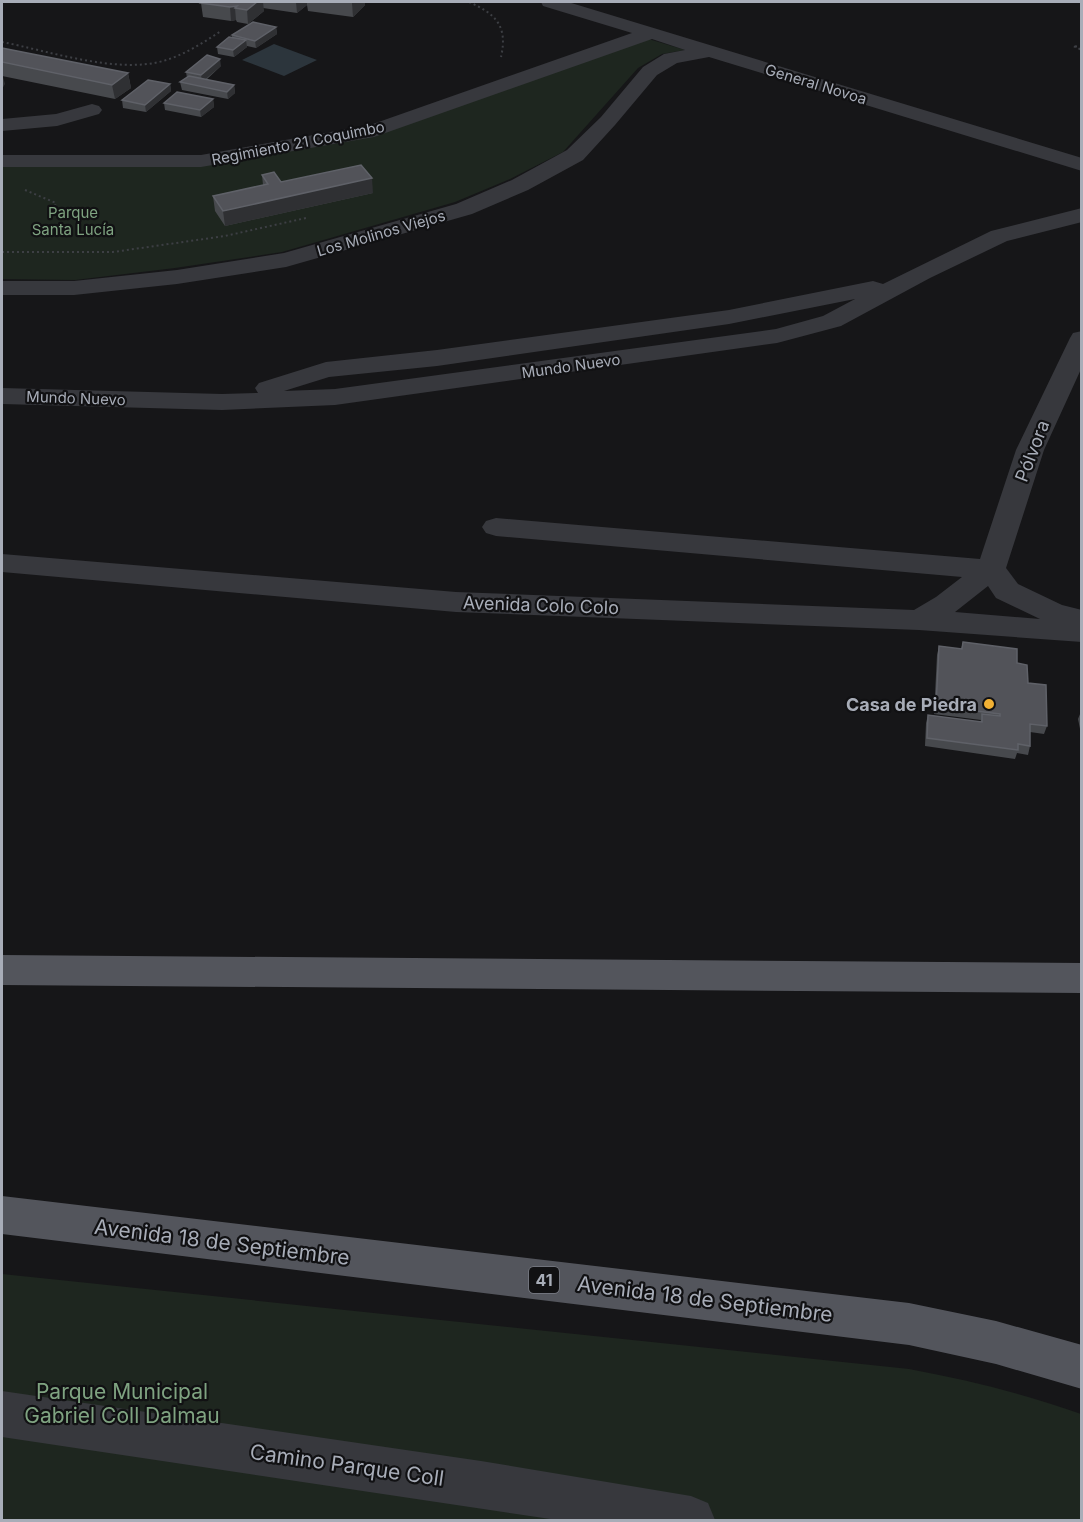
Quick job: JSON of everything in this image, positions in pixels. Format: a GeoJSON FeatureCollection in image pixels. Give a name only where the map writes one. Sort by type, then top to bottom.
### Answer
{"type":"FeatureCollection","features":[{"type":"Feature","properties":{"kind":"main road"},"geometry":{"type":"LineString","coordinates":[[2,970],[1082,978]]}},
{"type":"Feature","properties":{"kind":"main road","name":"Avenida 18 de Septiembre"},"geometry":{"type":"LineString","coordinates":[[2,1215],[909,1324],[975,1336],[1038,1352],[1082,1367]]}},
{"type":"Feature","properties":{"kind":"street","name":"General Novoa"},"geometry":{"type":"LineString","coordinates":[[550,2],[1082,165]]}},
{"type":"Feature","properties":{"kind":"street","name":"Regimiento 21 Coquimbo"},"geometry":{"type":"LineString","coordinates":[[2,161],[201,161],[374,131],[651,33]]}},
{"type":"Feature","properties":{"kind":"street","name":"Los Molinos Viejos"},"geometry":{"type":"LineString","coordinates":[[2,288],[74,288],[177,277],[286,260],[464,208],[520,184],[575,155],[651,71],[671,58],[709,51]]}},
{"type":"Feature","properties":{"kind":"street"},"geometry":{"type":"LineString","coordinates":[[2,125],[57,120],[92,110]]}},
{"type":"Feature","properties":{"kind":"street","name":"Mundo Nuevo"},"geometry":{"type":"LineString","coordinates":[[2,396],[222,402],[335,397],[777,336],[832,321],[999,236],[1082,215]]}},
{"type":"Feature","properties":{"kind":"street","name":"Pólvora"},"geometry":{"type":"LineString","coordinates":[[991,569],[1030,450],[1082,338]]}},
{"type":"Feature","properties":{"kind":"street"},"geometry":{"type":"LineString","coordinates":[[496,527],[991,569]]}},
{"type":"Feature","properties":{"kind":"street","name":"Avenida Colo Colo"},"geometry":{"type":"LineString","coordinates":[[2,563],[456,602],[919,620],[1082,632]]}},
{"type":"Feature","properties":{"kind":"street"},"geometry":{"type":"LineString","coordinates":[[919,620],[947,604],[991,569]]}},
{"type":"Feature","properties":{"kind":"street"},"geometry":{"type":"LineString","coordinates":[[991,569],[1007,591],[1052,612],[1082,620]]}},
{"type":"Feature","properties":{"kind":"street","name":"Camino Parque Coll"},"geometry":{"type":"LineString","coordinates":[[2,1414],[481,1484],[691,1521]]}},
{"type":"Feature","properties":{"kind":"path"},"geometry":{"type":"LineString","coordinates":[[469,2],[489,10],[502,27],[504,46],[483,93]]}},
{"type":"Feature","properties":{"kind":"path"},"geometry":{"type":"LineString","coordinates":[[2,42],[96,60],[142,64],[160,62],[187,52],[221,31]]}},
{"type":"Feature","properties":{"kind":"path"},"geometry":{"type":"LineString","coordinates":[[21,189],[41,195],[56,203],[53,212],[69,217]]}},
{"type":"Feature","properties":{"kind":"path"},"geometry":{"type":"LineString","coordinates":[[2,252],[113,252],[225,236],[306,219]]}},
{"type":"Feature","properties":{"kind":"green space","name":"Parque Santa Lucía"},"geometry":{"type":"Polygon","coordinates":[[[642,37],[685,50],[662,54],[638,68],[563,152],[510,179],[455,202],[282,252],[75,280],[2,279],[2,161],[201,161],[374,131],[642,37]]]}},
{"type":"Feature","properties":{"kind":"green space","name":"Parque Municipal Gabriel Coll Dalmau"},"geometry":{"type":"Polygon","coordinates":[[[2,1274],[909,1369],[975,1383],[1081,1414],[1081,1520],[2,1520],[2,1274]]]}},
{"type":"Feature","properties":{"kind":"shaded area"},"geometry":{"type":"Polygon","coordinates":[[[274,44],[317,60],[284,76],[242,60],[274,44]]]}},
{"type":"Feature","properties":{"kind":"building"},"geometry":{"type":"Polygon","coordinates":[[[257,2],[247,10],[235,8],[237,6],[201,3],[257,2]]]}},
{"type":"Feature","properties":{"kind":"building"},"geometry":{"type":"Polygon","coordinates":[[[253,22],[276,27],[255,41],[232,35],[253,22]]]}},
{"type":"Feature","properties":{"kind":"building"},"geometry":{"type":"Polygon","coordinates":[[[229,37],[246,40],[233,50],[217,47],[229,37]]]}},
{"type":"Feature","properties":{"kind":"building"},"geometry":{"type":"Polygon","coordinates":[[[2,48],[128,73],[112,85],[2,62],[2,48]]]}},
{"type":"Feature","properties":{"kind":"building"},"geometry":{"type":"Polygon","coordinates":[[[207,55],[220,59],[201,75],[186,72],[207,55]]]}},
{"type":"Feature","properties":{"kind":"building"},"geometry":{"type":"Polygon","coordinates":[[[189,76],[234,85],[227,92],[180,82],[189,76]]]}},
{"type":"Feature","properties":{"kind":"building"},"geometry":{"type":"Polygon","coordinates":[[[148,80],[170,84],[145,105],[122,100],[148,80]]]}},
{"type":"Feature","properties":{"kind":"building"},"geometry":{"type":"Polygon","coordinates":[[[177,92],[213,99],[200,110],[164,103],[177,92]]]}},
{"type":"Feature","properties":{"kind":"building"},"geometry":{"type":"Polygon","coordinates":[[[361,165],[372,178],[223,211],[213,196],[268,184],[262,175],[274,172],[281,182],[361,165]]]}},
{"type":"Feature","properties":{"kind":"building","name":"Casa de Piedra"},"geometry":{"type":"Polygon","coordinates":[[[963,642],[1017,649],[1017,663],[1027,665],[1028,683],[1046,685],[1047,726],[1030,724],[1030,746],[1018,744],[1018,750],[927,738],[928,715],[982,722],[982,714],[1000,716],[1000,714],[936,706],[939,646],[962,649],[963,642]]]}},
{"type":"Feature","properties":{"kind":"place","name":"Casa de Piedra"},"geometry":{"type":"Point","coordinates":[989,704]}}]}
